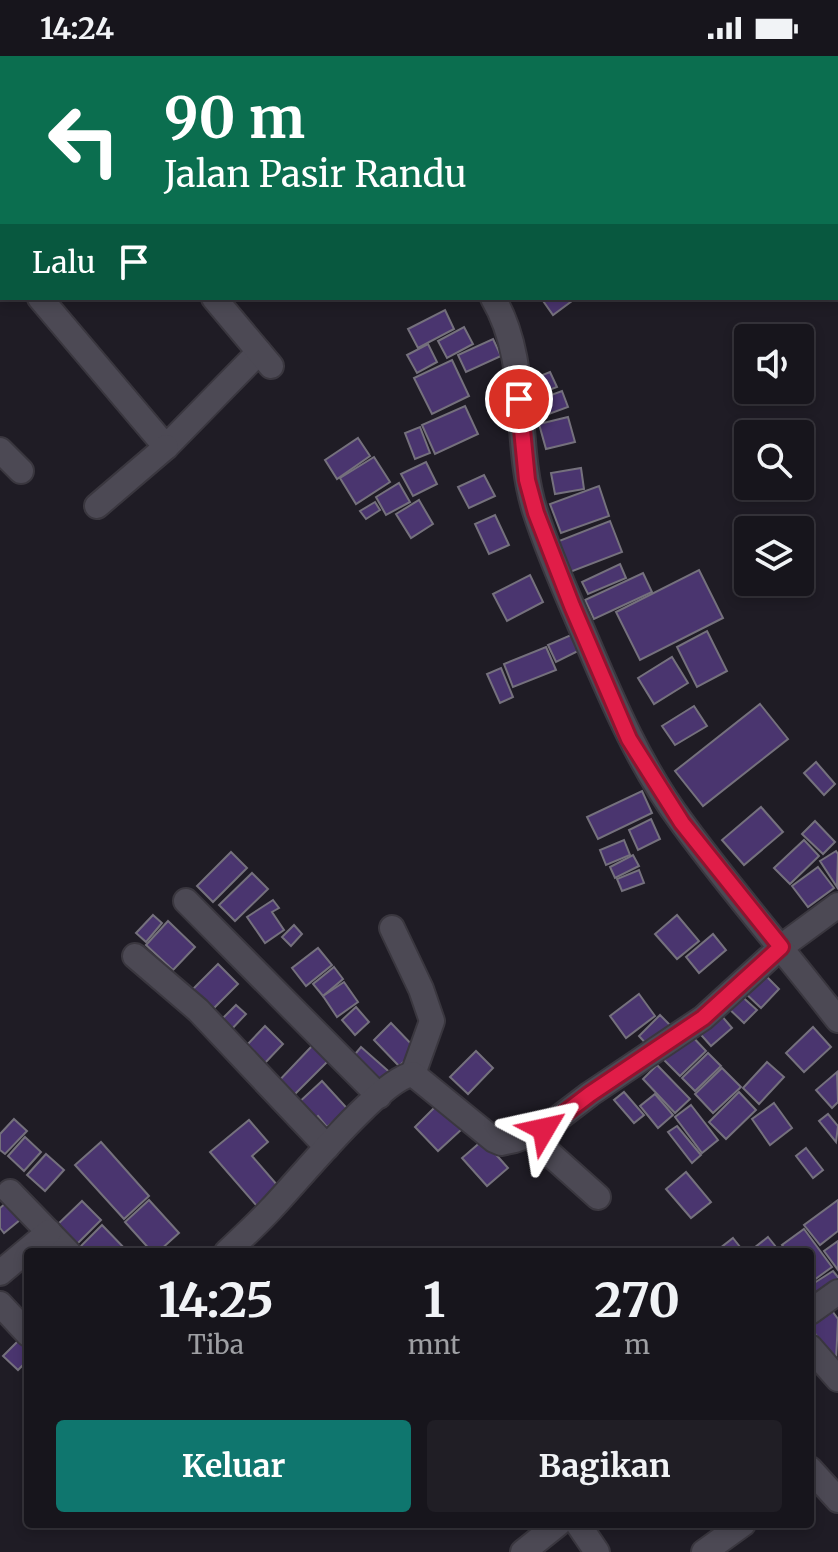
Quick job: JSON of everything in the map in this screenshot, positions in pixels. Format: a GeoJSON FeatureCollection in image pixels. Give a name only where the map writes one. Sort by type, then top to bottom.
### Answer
{"type":"FeatureCollection","features":[{"type":"Feature","properties":{"kind":"street"},"geometry":{"type":"LineString","coordinates":[[42,300],[166,447]]}},
{"type":"Feature","properties":{"kind":"street"},"geometry":{"type":"LineString","coordinates":[[97,506],[265,359],[216,300]]}},
{"type":"Feature","properties":{"kind":"street"},"geometry":{"type":"LineString","coordinates":[[494,300],[510,335],[527,480],[536,513],[629,739],[682,823],[838,1020]]}},
{"type":"Feature","properties":{"kind":"street"},"geometry":{"type":"LineString","coordinates":[[0,450],[21,471]]}},
{"type":"Feature","properties":{"kind":"street"},"geometry":{"type":"LineString","coordinates":[[186,901],[379,1096]]}},
{"type":"Feature","properties":{"kind":"street"},"geometry":{"type":"LineString","coordinates":[[231,1248],[269,1212],[327,1147],[379,1096],[406,1075],[413,1074],[494,1140],[501,1143],[530,1136],[703,1018],[781,947],[838,905]]}},
{"type":"Feature","properties":{"kind":"street"},"geometry":{"type":"LineString","coordinates":[[392,928],[432,1021],[413,1074]]}},
{"type":"Feature","properties":{"kind":"street"},"geometry":{"type":"LineString","coordinates":[[135,956],[198,1010],[327,1147]]}},
{"type":"Feature","properties":{"kind":"street"},"geometry":{"type":"LineString","coordinates":[[530,1136],[598,1197]]}},
{"type":"Feature","properties":{"kind":"street"},"geometry":{"type":"LineString","coordinates":[[10,1192],[64,1248]]}},
{"type":"Feature","properties":{"kind":"street"},"geometry":{"type":"LineString","coordinates":[[30,1248],[49,1232]]}},
{"type":"Feature","properties":{"kind":"street"},"geometry":{"type":"LineString","coordinates":[[0,1273],[24,1253]]}},
{"type":"Feature","properties":{"kind":"street"},"geometry":{"type":"LineString","coordinates":[[814,1309],[838,1292]]}},
{"type":"Feature","properties":{"kind":"street"},"geometry":{"type":"LineString","coordinates":[[0,1304],[24,1330]]}},
{"type":"Feature","properties":{"kind":"street"},"geometry":{"type":"LineString","coordinates":[[814,1352],[838,1379]]}},
{"type":"Feature","properties":{"kind":"street"},"geometry":{"type":"LineString","coordinates":[[814,1476],[838,1500]]}},
{"type":"Feature","properties":{"kind":"street"},"geometry":{"type":"LineString","coordinates":[[523,1552],[553,1528]]}},
{"type":"Feature","properties":{"kind":"street"},"geometry":{"type":"LineString","coordinates":[[581,1528],[597,1552]]}},
{"type":"Feature","properties":{"kind":"street"},"geometry":{"type":"LineString","coordinates":[[704,1552],[737,1528]]}},
{"type":"Feature","properties":{"kind":"building"},"geometry":{"type":"Polygon","coordinates":[[[542,300],[573,300],[553,315],[542,300]]]}},
{"type":"Feature","properties":{"kind":"building"},"geometry":{"type":"Polygon","coordinates":[[[445,310],[454,329],[418,348],[408,329],[445,310]]]}},
{"type":"Feature","properties":{"kind":"building"},"geometry":{"type":"Polygon","coordinates":[[[464,327],[473,344],[447,358],[438,341],[464,327]]]}},
{"type":"Feature","properties":{"kind":"building"},"geometry":{"type":"Polygon","coordinates":[[[493,339],[501,356],[466,372],[458,355],[493,339]]]}},
{"type":"Feature","properties":{"kind":"building"},"geometry":{"type":"Polygon","coordinates":[[[428,344],[437,362],[417,373],[407,355],[428,344]]]}},
{"type":"Feature","properties":{"kind":"building"},"geometry":{"type":"Polygon","coordinates":[[[452,360],[469,396],[432,414],[414,378],[452,360]]]}},
{"type":"Feature","properties":{"kind":"building"},"geometry":{"type":"Polygon","coordinates":[[[550,372],[557,387],[531,397],[525,382],[550,372]]]}},
{"type":"Feature","properties":{"kind":"building"},"geometry":{"type":"Polygon","coordinates":[[[562,391],[568,407],[538,418],[532,402],[562,391]]]}},
{"type":"Feature","properties":{"kind":"building"},"geometry":{"type":"Polygon","coordinates":[[[465,406],[478,434],[435,454],[422,425],[465,406]]]}},
{"type":"Feature","properties":{"kind":"building"},"geometry":{"type":"Polygon","coordinates":[[[568,417],[575,442],[546,449],[539,424],[568,417]]]}},
{"type":"Feature","properties":{"kind":"building"},"geometry":{"type":"Polygon","coordinates":[[[420,427],[430,453],[415,459],[405,433],[420,427]]]}},
{"type":"Feature","properties":{"kind":"building"},"geometry":{"type":"Polygon","coordinates":[[[358,438],[370,456],[337,479],[325,460],[358,438]]]}},
{"type":"Feature","properties":{"kind":"building"},"geometry":{"type":"Polygon","coordinates":[[[374,457],[390,482],[356,504],[340,478],[374,457]]]}},
{"type":"Feature","properties":{"kind":"building"},"geometry":{"type":"Polygon","coordinates":[[[426,462],[437,484],[413,496],[401,474],[426,462]]]}},
{"type":"Feature","properties":{"kind":"building"},"geometry":{"type":"Polygon","coordinates":[[[581,468],[584,489],[555,494],[551,473],[581,468]]]}},
{"type":"Feature","properties":{"kind":"building"},"geometry":{"type":"Polygon","coordinates":[[[484,475],[495,496],[469,508],[458,487],[484,475]]]}},
{"type":"Feature","properties":{"kind":"building"},"geometry":{"type":"Polygon","coordinates":[[[399,483],[410,502],[386,515],[376,497],[399,483]]]}},
{"type":"Feature","properties":{"kind":"building"},"geometry":{"type":"Polygon","coordinates":[[[599,486],[609,516],[561,533],[550,504],[599,486]]]}},
{"type":"Feature","properties":{"kind":"building"},"geometry":{"type":"Polygon","coordinates":[[[419,500],[433,524],[411,538],[396,514],[419,500]]]}},
{"type":"Feature","properties":{"kind":"building"},"geometry":{"type":"Polygon","coordinates":[[[375,502],[380,510],[366,519],[360,511],[375,502]]]}},
{"type":"Feature","properties":{"kind":"building"},"geometry":{"type":"Polygon","coordinates":[[[495,515],[509,545],[489,554],[475,524],[495,515]]]}},
{"type":"Feature","properties":{"kind":"building"},"geometry":{"type":"Polygon","coordinates":[[[610,521],[622,552],[570,572],[559,541],[610,521]]]}},
{"type":"Feature","properties":{"kind":"building"},"geometry":{"type":"Polygon","coordinates":[[[620,564],[626,578],[588,594],[582,582],[620,564]]]}},
{"type":"Feature","properties":{"kind":"building"},"geometry":{"type":"Polygon","coordinates":[[[699,570],[723,618],[640,660],[616,612],[699,570]]]}},
{"type":"Feature","properties":{"kind":"building"},"geometry":{"type":"Polygon","coordinates":[[[643,573],[652,592],[594,619],[585,600],[643,573]]]}},
{"type":"Feature","properties":{"kind":"building"},"geometry":{"type":"Polygon","coordinates":[[[530,575],[543,602],[507,621],[493,594],[530,575]]]}},
{"type":"Feature","properties":{"kind":"building"},"geometry":{"type":"Polygon","coordinates":[[[707,631],[727,671],[697,687],[677,647],[707,631]]]}},
{"type":"Feature","properties":{"kind":"building"},"geometry":{"type":"Polygon","coordinates":[[[571,635],[578,651],[556,662],[548,645],[571,635]]]}},
{"type":"Feature","properties":{"kind":"building"},"geometry":{"type":"Polygon","coordinates":[[[546,647],[556,670],[513,687],[504,664],[546,647]]]}},
{"type":"Feature","properties":{"kind":"building"},"geometry":{"type":"Polygon","coordinates":[[[672,657],[688,683],[654,704],[638,678],[672,657]]]}},
{"type":"Feature","properties":{"kind":"building"},"geometry":{"type":"Polygon","coordinates":[[[501,668],[513,697],[500,703],[487,674],[501,668]]]}},
{"type":"Feature","properties":{"kind":"building"},"geometry":{"type":"Polygon","coordinates":[[[760,704],[788,739],[703,806],[675,771],[760,704]]]}},
{"type":"Feature","properties":{"kind":"building"},"geometry":{"type":"Polygon","coordinates":[[[694,706],[707,726],[675,745],[662,726],[694,706]]]}},
{"type":"Feature","properties":{"kind":"building"},"geometry":{"type":"Polygon","coordinates":[[[816,762],[835,784],[824,795],[804,773],[816,762]]]}},
{"type":"Feature","properties":{"kind":"building"},"geometry":{"type":"Polygon","coordinates":[[[642,791],[652,813],[598,839],[587,817],[642,791]]]}},
{"type":"Feature","properties":{"kind":"building"},"geometry":{"type":"Polygon","coordinates":[[[761,807],[783,832],[744,865],[722,840],[761,807]]]}},
{"type":"Feature","properties":{"kind":"building"},"geometry":{"type":"Polygon","coordinates":[[[651,819],[660,839],[638,850],[629,830],[651,819]]]}},
{"type":"Feature","properties":{"kind":"building"},"geometry":{"type":"Polygon","coordinates":[[[815,821],[835,842],[823,854],[802,834],[815,821]]]}},
{"type":"Feature","properties":{"kind":"building"},"geometry":{"type":"Polygon","coordinates":[[[624,840],[630,855],[606,865],[600,850],[624,840]]]}},
{"type":"Feature","properties":{"kind":"building"},"geometry":{"type":"Polygon","coordinates":[[[804,840],[819,856],[790,884],[774,868],[804,840]]]}},
{"type":"Feature","properties":{"kind":"building"},"geometry":{"type":"Polygon","coordinates":[[[836,851],[838,854],[837,887],[820,861],[836,851]]]}},
{"type":"Feature","properties":{"kind":"building"},"geometry":{"type":"Polygon","coordinates":[[[231,852],[247,868],[213,902],[197,886],[231,852]]]}},
{"type":"Feature","properties":{"kind":"building"},"geometry":{"type":"Polygon","coordinates":[[[633,855],[639,866],[615,878],[610,867],[633,855]]]}},
{"type":"Feature","properties":{"kind":"building"},"geometry":{"type":"Polygon","coordinates":[[[818,867],[834,888],[808,907],[792,886],[818,867]]]}},
{"type":"Feature","properties":{"kind":"building"},"geometry":{"type":"Polygon","coordinates":[[[639,870],[644,883],[622,891],[617,879],[639,870]]]}},
{"type":"Feature","properties":{"kind":"building"},"geometry":{"type":"Polygon","coordinates":[[[252,873],[268,889],[235,921],[219,905],[252,873]]]}},
{"type":"Feature","properties":{"kind":"building"},"geometry":{"type":"Polygon","coordinates":[[[273,900],[279,908],[272,912],[284,930],[265,943],[247,917],[273,900]]]}},
{"type":"Feature","properties":{"kind":"building"},"geometry":{"type":"Polygon","coordinates":[[[153,915],[162,923],[146,942],[136,933],[153,915]]]}},
{"type":"Feature","properties":{"kind":"building"},"geometry":{"type":"Polygon","coordinates":[[[677,915],[699,941],[677,959],[655,934],[677,915]]]}},
{"type":"Feature","properties":{"kind":"building"},"geometry":{"type":"Polygon","coordinates":[[[168,921],[195,947],[173,970],[146,945],[168,921]]]}},
{"type":"Feature","properties":{"kind":"building"},"geometry":{"type":"Polygon","coordinates":[[[294,925],[302,934],[291,946],[282,937],[294,925]]]}},
{"type":"Feature","properties":{"kind":"building"},"geometry":{"type":"Polygon","coordinates":[[[713,934],[726,950],[699,973],[686,957],[713,934]]]}},
{"type":"Feature","properties":{"kind":"building"},"geometry":{"type":"Polygon","coordinates":[[[318,948],[332,965],[306,986],[292,968],[318,948]]]}},
{"type":"Feature","properties":{"kind":"building"},"geometry":{"type":"Polygon","coordinates":[[[218,964],[238,984],[211,1011],[191,991],[218,964]]]}},
{"type":"Feature","properties":{"kind":"building"},"geometry":{"type":"Polygon","coordinates":[[[334,967],[343,979],[323,996],[313,984],[334,967]]]}},
{"type":"Feature","properties":{"kind":"building"},"geometry":{"type":"Polygon","coordinates":[[[761,971],[779,989],[761,1008],[742,990],[761,971]]]}},
{"type":"Feature","properties":{"kind":"building"},"geometry":{"type":"Polygon","coordinates":[[[344,982],[358,1002],[337,1017],[323,996],[344,982]]]}},
{"type":"Feature","properties":{"kind":"building"},"geometry":{"type":"Polygon","coordinates":[[[738,993],[757,1010],[744,1023],[726,1006],[738,993]]]}},
{"type":"Feature","properties":{"kind":"building"},"geometry":{"type":"Polygon","coordinates":[[[639,994],[655,1016],[626,1038],[610,1016],[639,994]]]}},
{"type":"Feature","properties":{"kind":"building"},"geometry":{"type":"Polygon","coordinates":[[[236,1005],[246,1014],[228,1033],[218,1023],[236,1005]]]}},
{"type":"Feature","properties":{"kind":"building"},"geometry":{"type":"Polygon","coordinates":[[[356,1007],[369,1022],[355,1035],[342,1020],[356,1007]]]}},
{"type":"Feature","properties":{"kind":"building"},"geometry":{"type":"Polygon","coordinates":[[[715,1008],[732,1028],[711,1046],[694,1027],[715,1008]]]}},
{"type":"Feature","properties":{"kind":"building"},"geometry":{"type":"Polygon","coordinates":[[[660,1015],[670,1025],[649,1047],[639,1036],[660,1015]]]}},
{"type":"Feature","properties":{"kind":"building"},"geometry":{"type":"Polygon","coordinates":[[[391,1023],[417,1050],[399,1066],[374,1040],[391,1023]]]}},
{"type":"Feature","properties":{"kind":"building"},"geometry":{"type":"Polygon","coordinates":[[[265,1026],[283,1044],[263,1065],[245,1047],[265,1026]]]}},
{"type":"Feature","properties":{"kind":"building"},"geometry":{"type":"Polygon","coordinates":[[[813,1027],[831,1047],[804,1072],[786,1053],[813,1027]]]}},
{"type":"Feature","properties":{"kind":"building"},"geometry":{"type":"Polygon","coordinates":[[[690,1034],[706,1051],[680,1076],[664,1060],[690,1034]]]}},
{"type":"Feature","properties":{"kind":"building"},"geometry":{"type":"Polygon","coordinates":[[[312,1046],[328,1061],[287,1102],[273,1087],[312,1046]]]}},
{"type":"Feature","properties":{"kind":"building"},"geometry":{"type":"Polygon","coordinates":[[[361,1047],[394,1076],[383,1088],[351,1059],[361,1047]]]}},
{"type":"Feature","properties":{"kind":"building"},"geometry":{"type":"Polygon","coordinates":[[[476,1051],[493,1068],[468,1094],[450,1077],[476,1051]]]}},
{"type":"Feature","properties":{"kind":"building"},"geometry":{"type":"Polygon","coordinates":[[[708,1053],[721,1066],[695,1091],[682,1078],[708,1053]]]}},
{"type":"Feature","properties":{"kind":"building"},"geometry":{"type":"Polygon","coordinates":[[[767,1062],[784,1077],[759,1104],[743,1088],[767,1062]]]}},
{"type":"Feature","properties":{"kind":"building"},"geometry":{"type":"Polygon","coordinates":[[[657,1065],[690,1099],[675,1113],[643,1079],[657,1065]]]}},
{"type":"Feature","properties":{"kind":"building"},"geometry":{"type":"Polygon","coordinates":[[[722,1068],[741,1087],[713,1113],[695,1094],[722,1068]]]}},
{"type":"Feature","properties":{"kind":"building"},"geometry":{"type":"Polygon","coordinates":[[[837,1072],[838,1102],[832,1108],[816,1090],[837,1072]]]}},
{"type":"Feature","properties":{"kind":"building"},"geometry":{"type":"Polygon","coordinates":[[[322,1081],[353,1115],[339,1127],[334,1121],[327,1127],[318,1116],[312,1122],[296,1105],[322,1081]]]}},
{"type":"Feature","properties":{"kind":"building"},"geometry":{"type":"Polygon","coordinates":[[[624,1092],[644,1115],[634,1123],[614,1100],[624,1092]]]}},
{"type":"Feature","properties":{"kind":"building"},"geometry":{"type":"Polygon","coordinates":[[[739,1092],[756,1110],[726,1139],[709,1122],[739,1092]]]}},
{"type":"Feature","properties":{"kind":"building"},"geometry":{"type":"Polygon","coordinates":[[[655,1094],[673,1115],[658,1128],[640,1106],[655,1094]]]}},
{"type":"Feature","properties":{"kind":"building"},"geometry":{"type":"Polygon","coordinates":[[[774,1103],[792,1128],[770,1145],[752,1119],[774,1103]]]}},
{"type":"Feature","properties":{"kind":"building"},"geometry":{"type":"Polygon","coordinates":[[[438,1104],[462,1129],[438,1151],[415,1127],[438,1104]]]}},
{"type":"Feature","properties":{"kind":"building"},"geometry":{"type":"Polygon","coordinates":[[[691,1105],[718,1140],[702,1153],[675,1117],[691,1105]]]}},
{"type":"Feature","properties":{"kind":"building"},"geometry":{"type":"Polygon","coordinates":[[[828,1114],[838,1126],[836,1142],[819,1121],[828,1114]]]}},
{"type":"Feature","properties":{"kind":"building"},"geometry":{"type":"Polygon","coordinates":[[[14,1119],[27,1131],[5,1154],[0,1150],[0,1134],[14,1119]]]}},
{"type":"Feature","properties":{"kind":"building"},"geometry":{"type":"Polygon","coordinates":[[[249,1120],[268,1142],[252,1156],[284,1193],[262,1212],[210,1152],[249,1120]]]}},
{"type":"Feature","properties":{"kind":"building"},"geometry":{"type":"Polygon","coordinates":[[[677,1126],[701,1155],[692,1163],[668,1132],[677,1126]]]}},
{"type":"Feature","properties":{"kind":"building"},"geometry":{"type":"Polygon","coordinates":[[[25,1137],[41,1152],[24,1171],[8,1156],[25,1137]]]}},
{"type":"Feature","properties":{"kind":"building"},"geometry":{"type":"Polygon","coordinates":[[[483,1140],[508,1168],[487,1186],[462,1158],[483,1140]]]}},
{"type":"Feature","properties":{"kind":"building"},"geometry":{"type":"Polygon","coordinates":[[[101,1142],[149,1196],[124,1219],[75,1165],[101,1142]]]}},
{"type":"Feature","properties":{"kind":"building"},"geometry":{"type":"Polygon","coordinates":[[[806,1148],[823,1170],[813,1178],[796,1156],[806,1148]]]}},
{"type":"Feature","properties":{"kind":"building"},"geometry":{"type":"Polygon","coordinates":[[[46,1154],[64,1170],[45,1191],[27,1175],[46,1154]]]}},
{"type":"Feature","properties":{"kind":"building"},"geometry":{"type":"Polygon","coordinates":[[[686,1172],[711,1202],[691,1218],[666,1189],[686,1172]]]}},
{"type":"Feature","properties":{"kind":"building"},"geometry":{"type":"Polygon","coordinates":[[[12,1198],[26,1215],[4,1233],[0,1228],[0,1208],[12,1198]]]}},
{"type":"Feature","properties":{"kind":"building"},"geometry":{"type":"Polygon","coordinates":[[[149,1200],[179,1233],[162,1248],[148,1248],[125,1222],[149,1200]]]}},
{"type":"Feature","properties":{"kind":"building"},"geometry":{"type":"Polygon","coordinates":[[[838,1200],[838,1231],[820,1245],[804,1225],[838,1200]]]}},
{"type":"Feature","properties":{"kind":"building"},"geometry":{"type":"Polygon","coordinates":[[[82,1201],[101,1220],[75,1246],[56,1226],[82,1201]]]}},
{"type":"Feature","properties":{"kind":"building"},"geometry":{"type":"Polygon","coordinates":[[[102,1225],[124,1248],[79,1248],[102,1225]]]}},
{"type":"Feature","properties":{"kind":"building"},"geometry":{"type":"Polygon","coordinates":[[[804,1229],[832,1267],[814,1280],[814,1248],[785,1248],[782,1245],[804,1229]]]}},
{"type":"Feature","properties":{"kind":"building"},"geometry":{"type":"Polygon","coordinates":[[[768,1237],[777,1248],[754,1248],[768,1237]]]}},
{"type":"Feature","properties":{"kind":"building"},"geometry":{"type":"Polygon","coordinates":[[[733,1238],[741,1248],[720,1248],[733,1238]]]}},
{"type":"Feature","properties":{"kind":"building"},"geometry":{"type":"Polygon","coordinates":[[[838,1241],[838,1270],[824,1251],[838,1241]]]}},
{"type":"Feature","properties":{"kind":"building"},"geometry":{"type":"Polygon","coordinates":[[[833,1271],[838,1277],[838,1285],[819,1298],[814,1283],[833,1271]]]}},
{"type":"Feature","properties":{"kind":"building"},"geometry":{"type":"Polygon","coordinates":[[[830,1308],[838,1319],[836,1361],[814,1332],[814,1320],[830,1308]]]}},
{"type":"Feature","properties":{"kind":"building"},"geometry":{"type":"Polygon","coordinates":[[[24,1337],[24,1364],[18,1370],[3,1356],[24,1337]]]}},
{"type":"Feature","properties":{"kind":"route"},"geometry":{"type":"LineString","coordinates":[[519,399],[527,480],[536,513],[629,739],[682,823],[781,947],[703,1018],[544,1129]]}}]}
